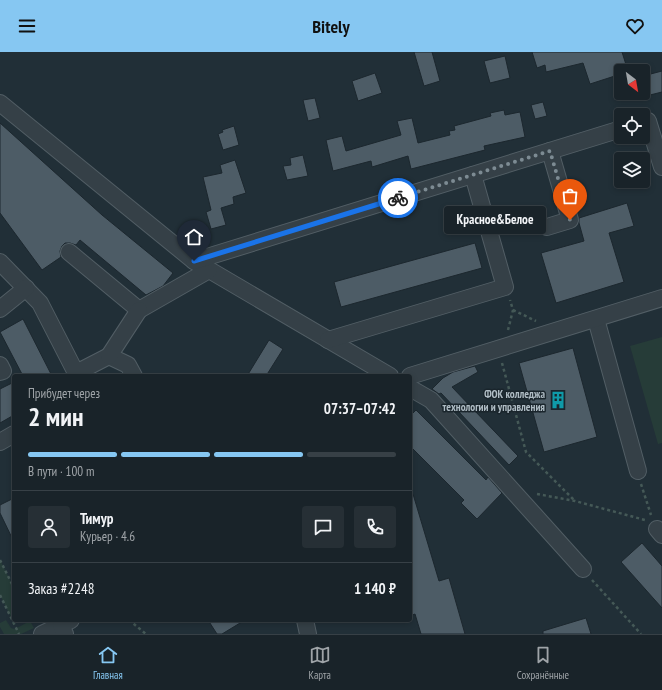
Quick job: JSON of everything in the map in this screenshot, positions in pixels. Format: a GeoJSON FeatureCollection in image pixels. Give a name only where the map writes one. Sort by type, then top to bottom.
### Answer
{"type":"FeatureCollection","features":[{"type":"Feature","properties":{"kind":"street"},"geometry":{"type":"LineString","coordinates":[[0,103],[194,261],[387,374]]}},
{"type":"Feature","properties":{"kind":"street"},"geometry":{"type":"LineString","coordinates":[[651,120],[662,167]]}},
{"type":"Feature","properties":{"kind":"street"},"geometry":{"type":"LineString","coordinates":[[194,261],[614,131]]}},
{"type":"Feature","properties":{"kind":"street"},"geometry":{"type":"LineString","coordinates":[[547,226],[570,220],[550,151]]}},
{"type":"Feature","properties":{"kind":"street"},"geometry":{"type":"LineString","coordinates":[[328,340],[505,287],[473,175]]}},
{"type":"Feature","properties":{"kind":"street"},"geometry":{"type":"LineString","coordinates":[[69,252],[139,310]]}},
{"type":"Feature","properties":{"kind":"street"},"geometry":{"type":"LineString","coordinates":[[0,262],[40,303],[76,374],[109,356],[139,310],[209,270]]}},
{"type":"Feature","properties":{"kind":"street"},"geometry":{"type":"LineString","coordinates":[[0,309],[26,288]]}},
{"type":"Feature","properties":{"kind":"street"},"geometry":{"type":"LineString","coordinates":[[412,375],[662,298]]}},
{"type":"Feature","properties":{"kind":"street"},"geometry":{"type":"LineString","coordinates":[[596,319],[638,471]]}},
{"type":"Feature","properties":{"kind":"street"},"geometry":{"type":"LineString","coordinates":[[109,356],[128,365],[133,374]]}},
{"type":"Feature","properties":{"kind":"street"},"geometry":{"type":"LineString","coordinates":[[0,365],[3,371],[0,372]]}},
{"type":"Feature","properties":{"kind":"street"},"geometry":{"type":"LineString","coordinates":[[412,389],[431,400],[583,569]]}},
{"type":"Feature","properties":{"kind":"street"},"geometry":{"type":"LineString","coordinates":[[0,442],[12,435]]}},
{"type":"Feature","properties":{"kind":"street"},"geometry":{"type":"LineString","coordinates":[[305,622],[308,634]]}},
{"type":"Feature","properties":{"kind":"street"},"geometry":{"type":"LineString","coordinates":[[42,634],[66,626]]}},
{"type":"Feature","properties":{"kind":"path"},"geometry":{"type":"LineString","coordinates":[[505,287],[514,310],[500,358],[526,452],[575,501]]}},
{"type":"Feature","properties":{"kind":"path"},"geometry":{"type":"LineString","coordinates":[[638,471],[657,529]]}},
{"type":"Feature","properties":{"kind":"path"},"geometry":{"type":"LineString","coordinates":[[511,489],[575,501],[657,529]]}},
{"type":"Feature","properties":{"kind":"path"},"geometry":{"type":"LineString","coordinates":[[0,560],[12,584]]}},
{"type":"Feature","properties":{"kind":"path"},"geometry":{"type":"LineString","coordinates":[[583,569],[641,634]]}},
{"type":"Feature","properties":{"kind":"path"},"geometry":{"type":"LineString","coordinates":[[0,596],[12,620]]}},
{"type":"Feature","properties":{"kind":"path"},"geometry":{"type":"LineString","coordinates":[[13,622],[19,634]]}},
{"type":"Feature","properties":{"kind":"path"},"geometry":{"type":"LineString","coordinates":[[131,622],[146,634]]}},
{"type":"Feature","properties":{"kind":"green space"},"geometry":{"type":"Polygon","coordinates":[[[662,337],[662,443],[658,444],[630,346],[662,337]]]}},
{"type":"Feature","properties":{"kind":"green space"},"geometry":{"type":"Polygon","coordinates":[[[0,560],[12,584],[12,619],[0,595],[0,560]]]}},
{"type":"Feature","properties":{"kind":"green space"},"geometry":{"type":"Polygon","coordinates":[[[6,620],[11,628],[15,629],[31,622],[34,628],[21,634],[4,634],[0,627],[0,623],[6,620]]]}},
{"type":"Feature","properties":{"kind":"building"},"geometry":{"type":"Polygon","coordinates":[[[414,52],[432,52],[440,81],[424,86],[414,52]]]}},
{"type":"Feature","properties":{"kind":"building"},"geometry":{"type":"Polygon","coordinates":[[[532,52],[622,52],[626,64],[614,64],[614,76],[590,84],[583,63],[546,72],[545,65],[537,68],[532,52]]]}},
{"type":"Feature","properties":{"kind":"building"},"geometry":{"type":"Polygon","coordinates":[[[505,56],[510,78],[490,83],[484,61],[505,56]]]}},
{"type":"Feature","properties":{"kind":"building"},"geometry":{"type":"Polygon","coordinates":[[[662,71],[662,92],[650,95],[650,74],[662,71]]]}},
{"type":"Feature","properties":{"kind":"building"},"geometry":{"type":"Polygon","coordinates":[[[375,73],[382,93],[358,101],[352,81],[375,73]]]}},
{"type":"Feature","properties":{"kind":"building"},"geometry":{"type":"Polygon","coordinates":[[[315,98],[320,118],[308,121],[303,100],[315,98]]]}},
{"type":"Feature","properties":{"kind":"building"},"geometry":{"type":"Polygon","coordinates":[[[543,102],[547,116],[535,119],[531,105],[543,102]]]}},
{"type":"Feature","properties":{"kind":"building"},"geometry":{"type":"Polygon","coordinates":[[[504,110],[505,115],[520,112],[525,137],[484,146],[485,150],[411,169],[408,156],[372,167],[371,161],[333,171],[326,140],[342,136],[346,151],[401,135],[397,121],[412,118],[418,143],[450,135],[449,131],[455,130],[454,126],[491,116],[490,113],[504,110]]]}},
{"type":"Feature","properties":{"kind":"building"},"geometry":{"type":"Polygon","coordinates":[[[0,123],[102,215],[173,273],[163,286],[146,295],[80,240],[76,245],[65,243],[60,251],[61,257],[42,270],[0,213],[0,123]]]}},
{"type":"Feature","properties":{"kind":"building"},"geometry":{"type":"Polygon","coordinates":[[[234,126],[239,145],[223,150],[218,134],[223,132],[222,130],[234,126]]]}},
{"type":"Feature","properties":{"kind":"building"},"geometry":{"type":"Polygon","coordinates":[[[303,155],[308,176],[287,180],[283,166],[291,165],[290,158],[303,155]]]}},
{"type":"Feature","properties":{"kind":"building"},"geometry":{"type":"Polygon","coordinates":[[[235,160],[246,193],[233,197],[234,204],[221,208],[226,225],[211,229],[206,212],[211,210],[203,177],[222,173],[220,165],[235,160]]]}},
{"type":"Feature","properties":{"kind":"building"},"geometry":{"type":"Polygon","coordinates":[[[627,203],[634,226],[609,233],[624,282],[556,303],[541,253],[584,241],[579,218],[627,203]]]}},
{"type":"Feature","properties":{"kind":"building"},"geometry":{"type":"Polygon","coordinates":[[[475,243],[482,268],[341,307],[334,282],[475,243]]]}},
{"type":"Feature","properties":{"kind":"building"},"geometry":{"type":"Polygon","coordinates":[[[23,319],[51,374],[22,374],[0,332],[23,319]]]}},
{"type":"Feature","properties":{"kind":"building"},"geometry":{"type":"Polygon","coordinates":[[[269,340],[283,349],[267,374],[248,374],[269,340]]]}},
{"type":"Feature","properties":{"kind":"building","name":"ФОК колледжа технологии и управления"},"geometry":{"type":"Polygon","coordinates":[[[573,348],[597,437],[544,452],[519,363],[573,348]]]}},
{"type":"Feature","properties":{"kind":"building"},"geometry":{"type":"Polygon","coordinates":[[[475,366],[478,372],[452,387],[518,456],[509,465],[441,393],[439,394],[432,389],[443,378],[453,372],[475,366]]]}},
{"type":"Feature","properties":{"kind":"building"},"geometry":{"type":"Polygon","coordinates":[[[12,383],[12,416],[0,423],[0,389],[12,383]]]}},
{"type":"Feature","properties":{"kind":"building"},"geometry":{"type":"Polygon","coordinates":[[[416,410],[486,480],[488,477],[502,493],[477,519],[461,503],[464,500],[412,448],[412,414],[416,410]]]}},
{"type":"Feature","properties":{"kind":"building"},"geometry":{"type":"Polygon","coordinates":[[[412,494],[439,581],[449,578],[465,634],[421,634],[415,614],[412,615],[412,494]]]}},
{"type":"Feature","properties":{"kind":"building"},"geometry":{"type":"Polygon","coordinates":[[[12,499],[12,538],[0,513],[0,505],[12,499]]]}},
{"type":"Feature","properties":{"kind":"building"},"geometry":{"type":"Polygon","coordinates":[[[642,543],[662,566],[662,608],[621,562],[642,543]]]}},
{"type":"Feature","properties":{"kind":"building"},"geometry":{"type":"Polygon","coordinates":[[[586,618],[591,634],[543,634],[543,631],[586,618]]]}},
{"type":"Feature","properties":{"kind":"building"},"geometry":{"type":"Polygon","coordinates":[[[209,622],[242,622],[222,634],[217,634],[209,622]]]}},
{"type":"Feature","properties":{"kind":"way so far"},"geometry":{"type":"LineString","coordinates":[[398,198],[550,151],[570,220]]}},
{"type":"Feature","properties":{"kind":"place","name":"Красное&Белое"},"geometry":{"type":"Point","coordinates":[570,220]}},
{"type":"Feature","properties":{"kind":"place","name":"ФОК колледжа технологии и управления"},"geometry":{"type":"Point","coordinates":[558,400]}},
{"type":"Feature","properties":{"kind":"route"},"geometry":{"type":"LineString","coordinates":[[194,261],[398,198]]}}]}
